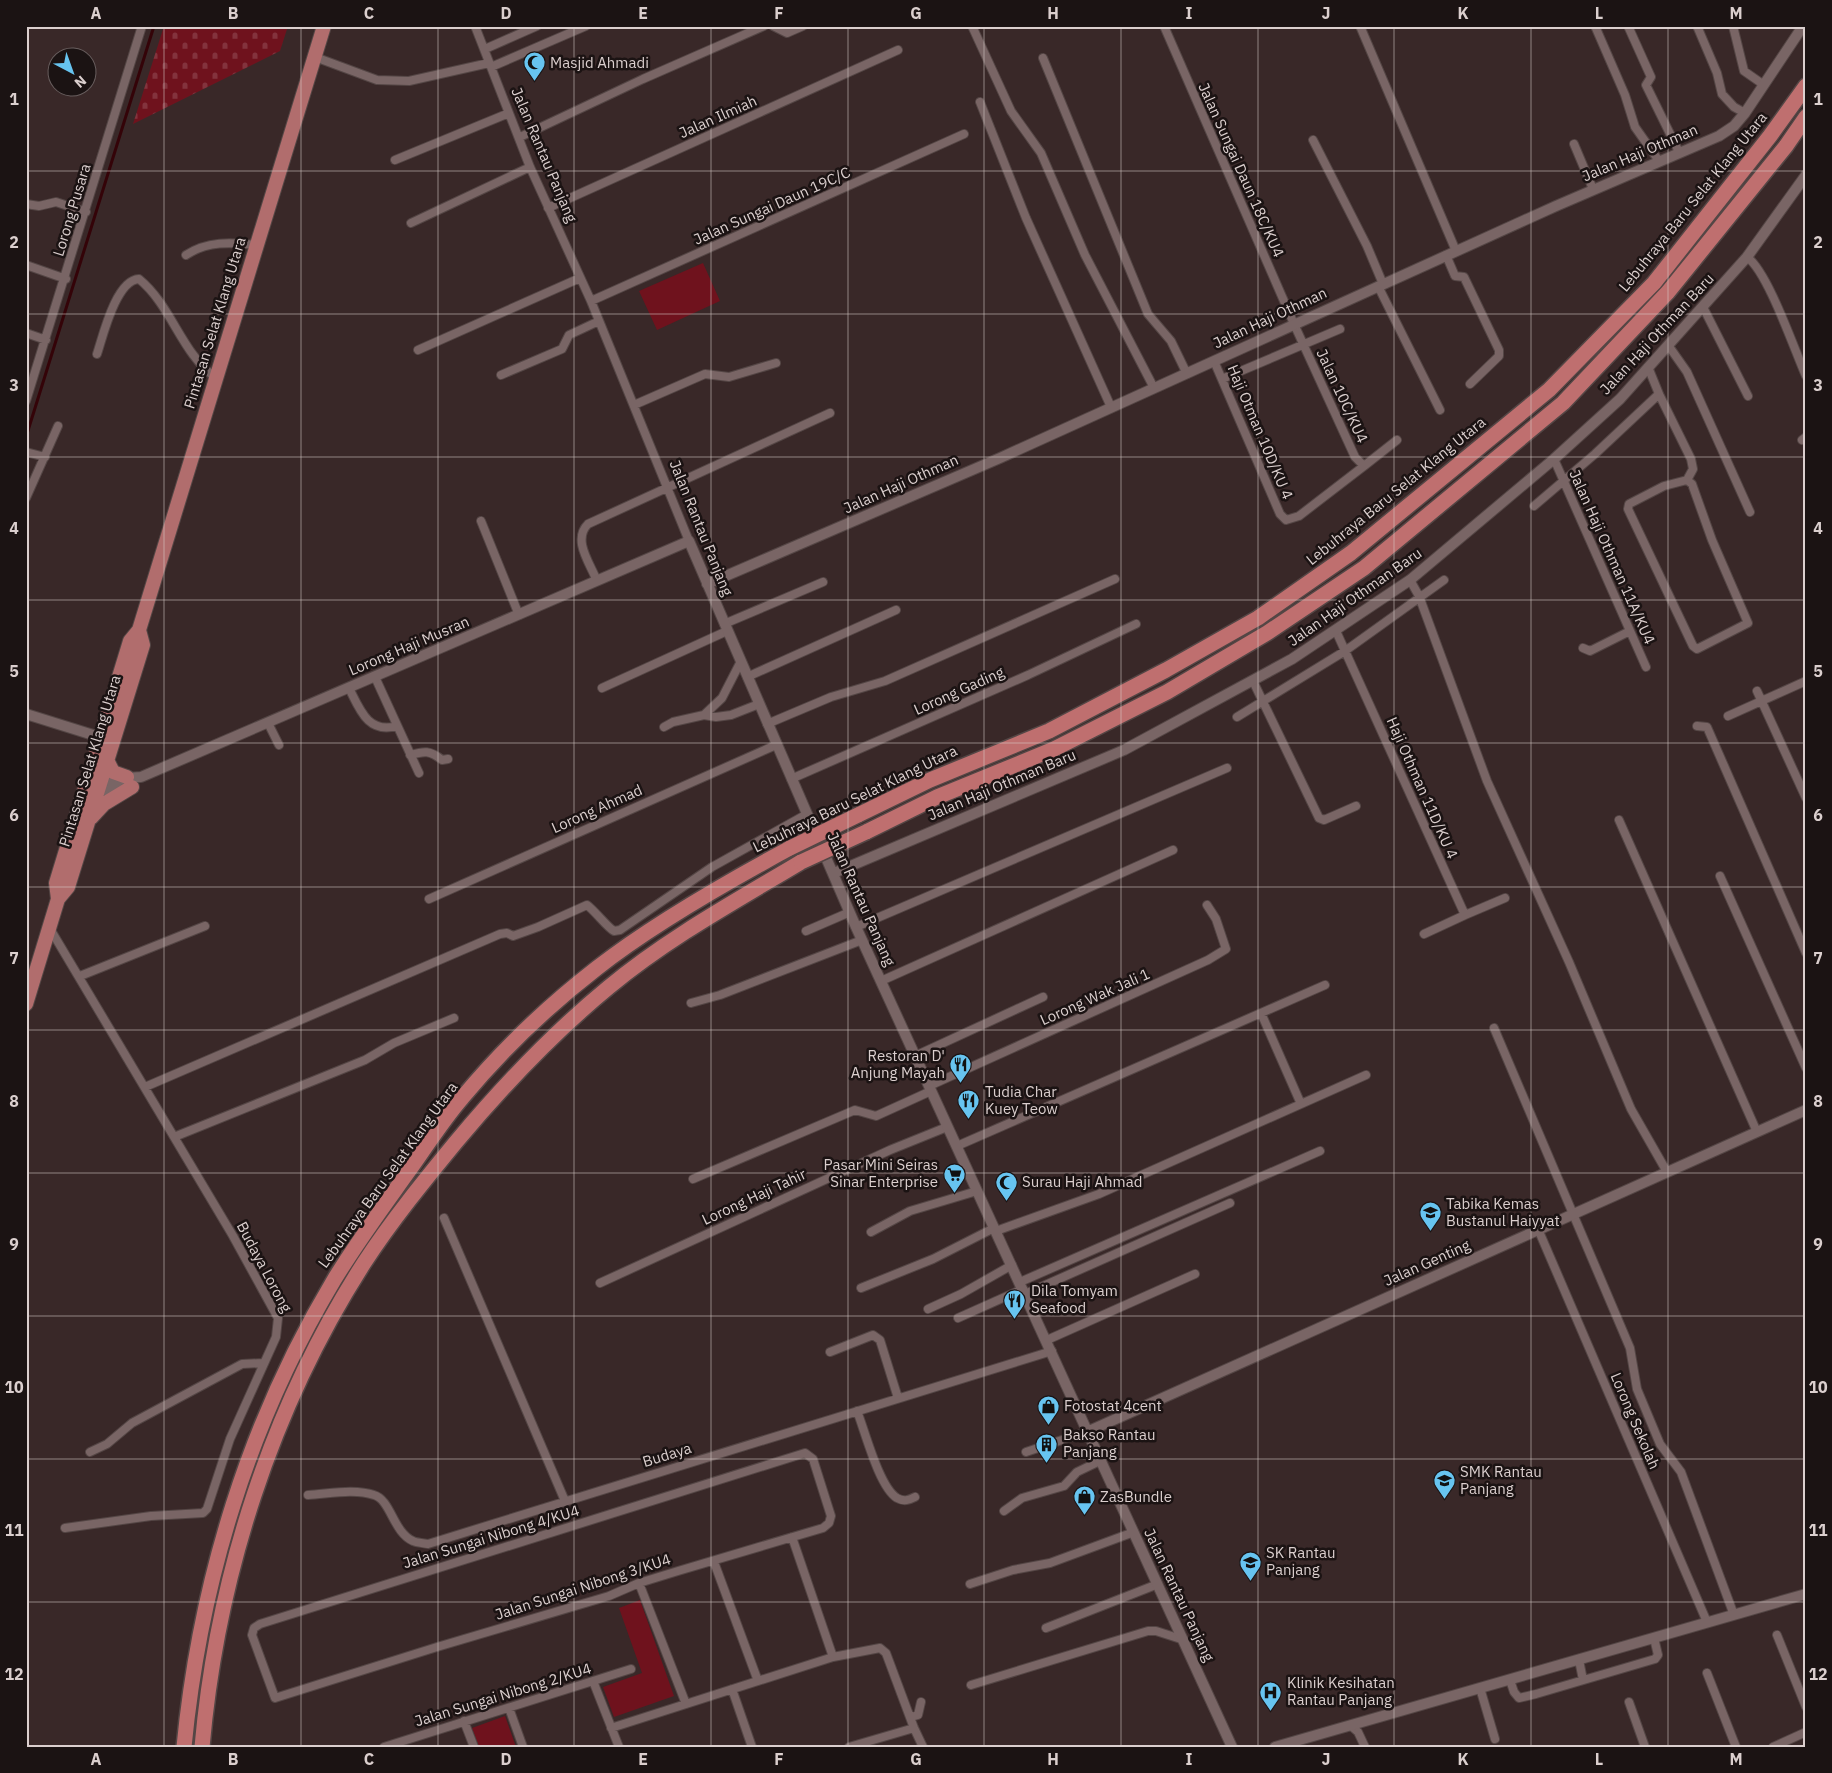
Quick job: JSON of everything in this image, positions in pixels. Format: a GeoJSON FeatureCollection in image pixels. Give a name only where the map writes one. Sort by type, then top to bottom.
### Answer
{"type":"FeatureCollection","features":[{"type":"Feature","properties":{"kind":"highway","name":"Pintasan Selat Klang Utara"},"geometry":{"type":"LineString","coordinates":[[58,899],[56,884],[93,784],[107,739],[130,641],[139,630],[324,26]]}},
{"type":"Feature","properties":{"kind":"highway","name":"Lebuhraya Baru Selat Klang Utara"},"geometry":{"type":"LineString","coordinates":[[184,1747],[189,1695],[207,1594],[237,1490],[281,1382],[333,1282],[365,1232],[462,1098],[527,1028],[598,968],[668,920],[754,867],[930,780],[1048,731],[1166,670],[1258,618],[1351,554],[1549,390],[1654,283],[1770,136],[1806,86]]}},
{"type":"Feature","properties":{"kind":"highway","name":"Lebuhraya Baru Selat Klang Utara"},"geometry":{"type":"LineString","coordinates":[[202,1747],[207,1697],[226,1595],[256,1493],[276,1438],[299,1385],[323,1336],[364,1263],[411,1196],[478,1115],[540,1048],[609,986],[680,934],[801,862],[938,797],[1054,749],[1167,692],[1267,633],[1364,568],[1563,403],[1668,292],[1786,146],[1806,118]]}},
{"type":"Feature","properties":{"kind":"highway","name":"Pintasan Selat Klang Utara"},"geometry":{"type":"LineString","coordinates":[[26,1004],[58,899],[68,886],[89,820],[93,784],[107,760],[107,739]]}},
{"type":"Feature","properties":{"kind":"highway"},"geometry":{"type":"LineString","coordinates":[[89,820],[104,804],[133,780],[113,772],[107,760]]}},
{"type":"Feature","properties":{"kind":"street","name":"Lorong Pusara"},"geometry":{"type":"LineString","coordinates":[[26,401],[66,279],[142,26]]}},
{"type":"Feature","properties":{"kind":"street","name":"Jalan Rantau Panjang"},"geometry":{"type":"LineString","coordinates":[[475,26],[509,114],[520,137],[530,167],[591,301],[740,663],[834,873],[856,927],[1089,1431],[1232,1747]]}},
{"type":"Feature","properties":{"kind":"street"},"geometry":{"type":"LineString","coordinates":[[485,50],[537,26]]}},
{"type":"Feature","properties":{"kind":"street"},"geometry":{"type":"LineString","coordinates":[[315,57],[377,80],[409,81],[490,65],[586,26]]}},
{"type":"Feature","properties":{"kind":"street"},"geometry":{"type":"LineString","coordinates":[[520,137],[643,79],[764,26]]}},
{"type":"Feature","properties":{"kind":"street"},"geometry":{"type":"LineString","coordinates":[[773,26],[787,33],[803,26]]}},
{"type":"Feature","properties":{"kind":"street"},"geometry":{"type":"LineString","coordinates":[[972,26],[1011,111],[1041,153],[1085,255],[1154,388]]}},
{"type":"Feature","properties":{"kind":"street","name":"Jalan Sungai Daun 18C/KU4"},"geometry":{"type":"LineString","coordinates":[[1164,26],[1294,324]]}},
{"type":"Feature","properties":{"kind":"street"},"geometry":{"type":"LineString","coordinates":[[1360,26],[1456,251]]}},
{"type":"Feature","properties":{"kind":"street"},"geometry":{"type":"LineString","coordinates":[[1595,26],[1625,95],[1635,127],[1659,161]]}},
{"type":"Feature","properties":{"kind":"street"},"geometry":{"type":"LineString","coordinates":[[1628,26],[1651,77],[1646,85],[1679,152]]}},
{"type":"Feature","properties":{"kind":"street"},"geometry":{"type":"LineString","coordinates":[[1697,26],[1717,73],[1722,94],[1734,107],[1745,113]]}},
{"type":"Feature","properties":{"kind":"street"},"geometry":{"type":"LineString","coordinates":[[1733,26],[1744,71],[1764,85]]}},
{"type":"Feature","properties":{"kind":"street","name":"Jalan Haji Othman"},"geometry":{"type":"LineString","coordinates":[[707,584],[1187,374],[1593,189],[1719,136],[1734,126],[1745,113],[1802,26]]}},
{"type":"Feature","properties":{"kind":"street","name":"Jalan Ilmiah"},"geometry":{"type":"LineString","coordinates":[[548,208],[898,50]]}},
{"type":"Feature","properties":{"kind":"street"},"geometry":{"type":"LineString","coordinates":[[1043,58],[1148,314],[1170,341],[1187,374]]}},
{"type":"Feature","properties":{"kind":"street"},"geometry":{"type":"LineString","coordinates":[[980,102],[1026,218],[1111,407]]}},
{"type":"Feature","properties":{"kind":"street"},"geometry":{"type":"LineString","coordinates":[[395,160],[509,114]]}},
{"type":"Feature","properties":{"kind":"street","name":"Jalan Sungai Daun 19C/C"},"geometry":{"type":"LineString","coordinates":[[591,301],[964,134]]}},
{"type":"Feature","properties":{"kind":"street"},"geometry":{"type":"LineString","coordinates":[[1313,140],[1367,246],[1380,285],[1440,410]]}},
{"type":"Feature","properties":{"kind":"street"},"geometry":{"type":"LineString","coordinates":[[1574,144],[1593,189]]}},
{"type":"Feature","properties":{"kind":"street"},"geometry":{"type":"LineString","coordinates":[[411,223],[530,167]]}},
{"type":"Feature","properties":{"kind":"street","name":"Jalan Haji Othman Baru"},"geometry":{"type":"LineString","coordinates":[[834,873],[1124,750],[1253,681],[1336,631],[1410,580],[1554,459],[1620,399],[1747,258],[1806,175]]}},
{"type":"Feature","properties":{"kind":"street"},"geometry":{"type":"LineString","coordinates":[[26,204],[39,206],[56,202],[86,212]]}},
{"type":"Feature","properties":{"kind":"street"},"geometry":{"type":"LineString","coordinates":[[186,255],[208,245],[220,243],[256,245]]}},
{"type":"Feature","properties":{"kind":"street"},"geometry":{"type":"LineString","coordinates":[[1446,255],[1455,276],[1464,277],[1499,350],[1499,356],[1494,362],[1470,384]]}},
{"type":"Feature","properties":{"kind":"street"},"geometry":{"type":"LineString","coordinates":[[1747,258],[1754,262],[1771,295],[1806,376]]}},
{"type":"Feature","properties":{"kind":"street"},"geometry":{"type":"LineString","coordinates":[[26,265],[66,279]]}},
{"type":"Feature","properties":{"kind":"street"},"geometry":{"type":"LineString","coordinates":[[97,354],[110,313],[120,293],[128,282],[138,278],[156,295],[200,364],[216,378]]}},
{"type":"Feature","properties":{"kind":"street"},"geometry":{"type":"LineString","coordinates":[[418,350],[580,278]]}},
{"type":"Feature","properties":{"kind":"street"},"geometry":{"type":"LineString","coordinates":[[1703,307],[1748,396]]}},
{"type":"Feature","properties":{"kind":"street"},"geometry":{"type":"LineString","coordinates":[[501,375],[562,350],[568,335],[599,321]]}},
{"type":"Feature","properties":{"kind":"street","name":"Jalan 10C/KU4"},"geometry":{"type":"LineString","coordinates":[[1294,324],[1355,457],[1364,466],[1396,440]]}},
{"type":"Feature","properties":{"kind":"street"},"geometry":{"type":"LineString","coordinates":[[1222,379],[1340,329]]}},
{"type":"Feature","properties":{"kind":"street"},"geometry":{"type":"LineString","coordinates":[[26,334],[46,340]]}},
{"type":"Feature","properties":{"kind":"street"},"geometry":{"type":"LineString","coordinates":[[1668,345],[1687,372],[1750,512]]}},
{"type":"Feature","properties":{"kind":"street","name":"Haji Otman 10D/KU 4"},"geometry":{"type":"LineString","coordinates":[[1214,361],[1280,514],[1286,520],[1299,516],[1364,466]]}},
{"type":"Feature","properties":{"kind":"street"},"geometry":{"type":"LineString","coordinates":[[634,405],[705,374],[729,376],[776,363]]}},
{"type":"Feature","properties":{"kind":"street"},"geometry":{"type":"LineString","coordinates":[[1648,367],[1691,459],[1693,469],[1687,480],[1664,486],[1629,504],[1628,509],[1693,646],[1697,649],[1748,623],[1712,540],[1692,484],[1687,480]]}},
{"type":"Feature","properties":{"kind":"street"},"geometry":{"type":"LineString","coordinates":[[1534,506],[1595,454],[1659,394]]}},
{"type":"Feature","properties":{"kind":"street"},"geometry":{"type":"LineString","coordinates":[[597,581],[580,539],[582,530],[588,524],[830,413]]}},
{"type":"Feature","properties":{"kind":"street"},"geometry":{"type":"LineString","coordinates":[[26,498],[58,426]]}},
{"type":"Feature","properties":{"kind":"street"},"geometry":{"type":"LineString","coordinates":[[26,452],[44,457]]}},
{"type":"Feature","properties":{"kind":"street","name":"Jalan Haji Othman 11A/KU4"},"geometry":{"type":"LineString","coordinates":[[1554,459],[1562,481],[1646,666]]}},
{"type":"Feature","properties":{"kind":"street"},"geometry":{"type":"LineString","coordinates":[[481,521],[519,615]]}},
{"type":"Feature","properties":{"kind":"street","name":"Lorong Haji Musran"},"geometry":{"type":"LineString","coordinates":[[93,784],[115,791],[133,780],[689,541]]}},
{"type":"Feature","properties":{"kind":"street"},"geometry":{"type":"LineString","coordinates":[[767,724],[831,697],[885,681],[1115,579]]}},
{"type":"Feature","properties":{"kind":"street"},"geometry":{"type":"LineString","coordinates":[[1410,580],[1419,596],[1487,781],[1569,962],[1631,1110],[1667,1172]]}},
{"type":"Feature","properties":{"kind":"street"},"geometry":{"type":"LineString","coordinates":[[1237,717],[1345,651],[1419,596],[1444,580]]}},
{"type":"Feature","properties":{"kind":"street"},"geometry":{"type":"LineString","coordinates":[[602,688],[823,582]]}},
{"type":"Feature","properties":{"kind":"street"},"geometry":{"type":"LineString","coordinates":[[747,677],[896,610]]}},
{"type":"Feature","properties":{"kind":"street","name":"Lorong Gading"},"geometry":{"type":"LineString","coordinates":[[791,779],[1028,675],[1136,624]]}},
{"type":"Feature","properties":{"kind":"street","name":"Haji Othman 11D/KU 4"},"geometry":{"type":"LineString","coordinates":[[1336,631],[1465,916]]}},
{"type":"Feature","properties":{"kind":"street"},"geometry":{"type":"LineString","coordinates":[[1583,648],[1590,651],[1630,631]]}},
{"type":"Feature","properties":{"kind":"street"},"geometry":{"type":"LineString","coordinates":[[704,715],[722,698],[740,663]]}},
{"type":"Feature","properties":{"kind":"street"},"geometry":{"type":"LineString","coordinates":[[375,677],[419,773]]}},
{"type":"Feature","properties":{"kind":"street"},"geometry":{"type":"LineString","coordinates":[[1253,681],[1319,818],[1324,820],[1356,806]]}},
{"type":"Feature","properties":{"kind":"street"},"geometry":{"type":"LineString","coordinates":[[1728,716],[1806,682]]}},
{"type":"Feature","properties":{"kind":"street"},"geometry":{"type":"LineString","coordinates":[[349,688],[363,715],[374,726],[386,729],[397,726]]}},
{"type":"Feature","properties":{"kind":"street"},"geometry":{"type":"LineString","coordinates":[[1757,691],[1806,798]]}},
{"type":"Feature","properties":{"kind":"street"},"geometry":{"type":"LineString","coordinates":[[664,728],[673,722],[704,715],[716,717],[731,715],[759,704]]}},
{"type":"Feature","properties":{"kind":"street"},"geometry":{"type":"LineString","coordinates":[[26,714],[107,739]]}},
{"type":"Feature","properties":{"kind":"street"},"geometry":{"type":"LineString","coordinates":[[268,723],[279,745]]}},
{"type":"Feature","properties":{"kind":"street"},"geometry":{"type":"LineString","coordinates":[[1697,726],[1707,728],[1806,953]]}},
{"type":"Feature","properties":{"kind":"street","name":"Lorong Ahmad"},"geometry":{"type":"LineString","coordinates":[[429,899],[776,745]]}},
{"type":"Feature","properties":{"kind":"street"},"geometry":{"type":"LineString","coordinates":[[410,755],[426,750],[434,753],[442,760],[448,759]]}},
{"type":"Feature","properties":{"kind":"street"},"geometry":{"type":"LineString","coordinates":[[856,927],[1227,768]]}},
{"type":"Feature","properties":{"kind":"street"},"geometry":{"type":"LineString","coordinates":[[145,1086],[500,934],[507,933],[513,936],[538,928],[588,904],[603,918],[611,929],[614,931],[620,930],[712,867],[807,814]]}},
{"type":"Feature","properties":{"kind":"street"},"geometry":{"type":"LineString","coordinates":[[1618,820],[1757,1132]]}},
{"type":"Feature","properties":{"kind":"street"},"geometry":{"type":"LineString","coordinates":[[881,981],[1173,850]]}},
{"type":"Feature","properties":{"kind":"street"},"geometry":{"type":"LineString","coordinates":[[1720,876],[1806,1068]]}},
{"type":"Feature","properties":{"kind":"street"},"geometry":{"type":"LineString","coordinates":[[1424,934],[1506,898]]}},
{"type":"Feature","properties":{"kind":"street","name":"Lorong Wak Jali 1"},"geometry":{"type":"LineString","coordinates":[[930,1089],[1208,960],[1226,949],[1216,920],[1207,905]]}},
{"type":"Feature","properties":{"kind":"street"},"geometry":{"type":"LineString","coordinates":[[806,930],[850,912]]}},
{"type":"Feature","properties":{"kind":"street"},"geometry":{"type":"LineString","coordinates":[[80,976],[205,926]]}},
{"type":"Feature","properties":{"kind":"street","name":"Budaya Lorong"},"geometry":{"type":"LineString","coordinates":[[49,927],[145,1086],[278,1318],[276,1336],[230,1439],[207,1509],[203,1513],[151,1516],[65,1528]]}},
{"type":"Feature","properties":{"kind":"street"},"geometry":{"type":"LineString","coordinates":[[691,1003],[720,995],[862,940]]}},
{"type":"Feature","properties":{"kind":"street"},"geometry":{"type":"LineString","coordinates":[[957,1146],[1325,985]]}},
{"type":"Feature","properties":{"kind":"street"},"geometry":{"type":"LineString","coordinates":[[915,1056],[1043,997]]}},
{"type":"Feature","properties":{"kind":"street"},"geometry":{"type":"LineString","coordinates":[[1261,1013],[1301,1104]]}},
{"type":"Feature","properties":{"kind":"street"},"geometry":{"type":"LineString","coordinates":[[174,1137],[366,1060],[394,1043],[454,1018]]}},
{"type":"Feature","properties":{"kind":"street"},"geometry":{"type":"LineString","coordinates":[[1494,1028],[1630,1348],[1637,1389],[1660,1444],[1681,1472],[1734,1615]]}},
{"type":"Feature","properties":{"kind":"street"},"geometry":{"type":"LineString","coordinates":[[862,1288],[995,1230],[1099,1194],[1366,1075]]}},
{"type":"Feature","properties":{"kind":"street"},"geometry":{"type":"LineString","coordinates":[[693,1180],[855,1110],[876,1116],[930,1089]]}},
{"type":"Feature","properties":{"kind":"street","name":"Jalan Genting"},"geometry":{"type":"LineString","coordinates":[[1089,1431],[1806,1110]]}},
{"type":"Feature","properties":{"kind":"street","name":"Lorong Haji Tahir"},"geometry":{"type":"LineString","coordinates":[[600,1283],[947,1127]]}},
{"type":"Feature","properties":{"kind":"street"},"geometry":{"type":"LineString","coordinates":[[958,1318],[1320,1151]]}},
{"type":"Feature","properties":{"kind":"street"},"geometry":{"type":"LineString","coordinates":[[871,1232],[910,1211],[977,1191]]}},
{"type":"Feature","properties":{"kind":"street"},"geometry":{"type":"LineString","coordinates":[[1023,1288],[1230,1203]]}},
{"type":"Feature","properties":{"kind":"street"},"geometry":{"type":"LineString","coordinates":[[444,1218],[565,1501]]}},
{"type":"Feature","properties":{"kind":"street","name":"Lorong Sekolah"},"geometry":{"type":"LineString","coordinates":[[1538,1230],[1707,1622]]}},
{"type":"Feature","properties":{"kind":"street"},"geometry":{"type":"LineString","coordinates":[[928,1309],[961,1294],[1012,1265]]}},
{"type":"Feature","properties":{"kind":"street"},"geometry":{"type":"LineString","coordinates":[[1047,1340],[1196,1274]]}},
{"type":"Feature","properties":{"kind":"street"},"geometry":{"type":"LineString","coordinates":[[830,1352],[873,1336],[880,1340],[898,1398]]}},
{"type":"Feature","properties":{"kind":"street","name":"Budaya"},"geometry":{"type":"LineString","coordinates":[[308,1495],[358,1493],[374,1495],[382,1500],[398,1529],[413,1541],[428,1544],[1052,1351]]}},
{"type":"Feature","properties":{"kind":"street"},"geometry":{"type":"LineString","coordinates":[[90,1452],[107,1444],[132,1423],[242,1364],[263,1363]]}},
{"type":"Feature","properties":{"kind":"street"},"geometry":{"type":"LineString","coordinates":[[857,1410],[885,1485],[899,1500],[906,1501],[915,1497]]}},
{"type":"Feature","properties":{"kind":"street"},"geometry":{"type":"LineString","coordinates":[[1026,1452],[1089,1431]]}},
{"type":"Feature","properties":{"kind":"street","name":"Jalan Sungai Nibong 4/KU4"},"geometry":{"type":"LineString","coordinates":[[275,1698],[252,1635],[254,1628],[260,1624],[585,1524],[652,1500],[805,1453],[809,1455]]}},
{"type":"Feature","properties":{"kind":"street","name":"Jalan Sungai Nibong 3/KU4"},"geometry":{"type":"LineString","coordinates":[[275,1698],[436,1647],[609,1596],[639,1583],[823,1528],[829,1524],[831,1516],[813,1459],[809,1455]]}},
{"type":"Feature","properties":{"kind":"street"},"geometry":{"type":"LineString","coordinates":[[1004,1510],[1022,1498],[1064,1486],[1076,1472],[1102,1460]]}},
{"type":"Feature","properties":{"kind":"street"},"geometry":{"type":"LineString","coordinates":[[970,1584],[1013,1570],[1050,1563],[1134,1532]]}},
{"type":"Feature","properties":{"kind":"street"},"geometry":{"type":"LineString","coordinates":[[792,1538],[833,1657]]}},
{"type":"Feature","properties":{"kind":"street"},"geometry":{"type":"LineString","coordinates":[[714,1562],[758,1681]]}},
{"type":"Feature","properties":{"kind":"street"},"geometry":{"type":"LineString","coordinates":[[639,1583],[686,1704]]}},
{"type":"Feature","properties":{"kind":"street"},"geometry":{"type":"LineString","coordinates":[[1046,1628],[1158,1584]]}},
{"type":"Feature","properties":{"kind":"street"},"geometry":{"type":"LineString","coordinates":[[1275,1747],[1806,1594]]}},
{"type":"Feature","properties":{"kind":"street"},"geometry":{"type":"LineString","coordinates":[[971,1685],[1148,1631],[1156,1631],[1184,1640]]}},
{"type":"Feature","properties":{"kind":"street"},"geometry":{"type":"LineString","coordinates":[[1777,1635],[1806,1707]]}},
{"type":"Feature","properties":{"kind":"street"},"geometry":{"type":"LineString","coordinates":[[1510,1680],[1514,1692],[1520,1698],[1655,1659],[1658,1654],[1654,1638]]}},
{"type":"Feature","properties":{"kind":"street"},"geometry":{"type":"LineString","coordinates":[[611,1728],[833,1657],[880,1648],[886,1653],[912,1717],[914,1728],[924,1747]]}},
{"type":"Feature","properties":{"kind":"street"},"geometry":{"type":"LineString","coordinates":[[1578,1660],[1583,1680]]}},
{"type":"Feature","properties":{"kind":"street","name":"Jalan Sungai Nibong 2/KU4"},"geometry":{"type":"LineString","coordinates":[[384,1747],[405,1744],[464,1721],[631,1669]]}},
{"type":"Feature","properties":{"kind":"street"},"geometry":{"type":"LineString","coordinates":[[1707,1673],[1736,1747]]}},
{"type":"Feature","properties":{"kind":"street"},"geometry":{"type":"LineString","coordinates":[[593,1681],[619,1747]]}},
{"type":"Feature","properties":{"kind":"street"},"geometry":{"type":"LineString","coordinates":[[1480,1688],[1496,1738]]}},
{"type":"Feature","properties":{"kind":"street"},"geometry":{"type":"LineString","coordinates":[[732,1689],[752,1747]]}},
{"type":"Feature","properties":{"kind":"street"},"geometry":{"type":"LineString","coordinates":[[912,1717],[918,1715],[920,1702]]}},
{"type":"Feature","properties":{"kind":"street"},"geometry":{"type":"LineString","coordinates":[[1629,1702],[1645,1747]]}},
{"type":"Feature","properties":{"kind":"street"},"geometry":{"type":"LineString","coordinates":[[509,1708],[523,1747]]}},
{"type":"Feature","properties":{"kind":"street"},"geometry":{"type":"LineString","coordinates":[[464,1721],[474,1747]]}},
{"type":"Feature","properties":{"kind":"street"},"geometry":{"type":"LineString","coordinates":[[1350,1724],[1358,1732],[1365,1747]]}},
{"type":"Feature","properties":{"kind":"street"},"geometry":{"type":"LineString","coordinates":[[849,1747],[914,1728]]}},
{"type":"Feature","properties":{"kind":"street"},"geometry":{"type":"LineString","coordinates":[[1773,1747],[1806,1732]]}},
{"type":"Feature","properties":{"kind":"green space"},"geometry":{"type":"Polygon","coordinates":[[[164,26],[288,26],[280,51],[133,124],[164,26]]]}},
{"type":"Feature","properties":{"kind":"green space"},"geometry":{"type":"Polygon","coordinates":[[[703,263],[720,301],[657,330],[639,291],[703,263]]]}},
{"type":"Feature","properties":{"kind":"green space"},"geometry":{"type":"Polygon","coordinates":[[[640,1600],[674,1696],[614,1717],[603,1687],[642,1673],[619,1608],[640,1600]]]}},
{"type":"Feature","properties":{"kind":"green space"},"geometry":{"type":"Polygon","coordinates":[[[505,1716],[516,1747],[479,1747],[472,1728],[505,1716]]]}},
{"type":"Feature","properties":{"kind":"waterway"},"geometry":{"type":"LineString","coordinates":[[26,437],[154,26]]}},
{"type":"Feature","properties":{"kind":"place","name":"Masjid Ahmadi"},"geometry":{"type":"Point","coordinates":[534,82]}},
{"type":"Feature","properties":{"kind":"place","name":"Restoran D' Anjung Mayah"},"geometry":{"type":"Point","coordinates":[961,1084]}},
{"type":"Feature","properties":{"kind":"place","name":"Tudia Char Kuey Teow"},"geometry":{"type":"Point","coordinates":[969,1120]}},
{"type":"Feature","properties":{"kind":"place","name":"Pasar Mini Seiras Sinar Enterprise"},"geometry":{"type":"Point","coordinates":[954,1193]}},
{"type":"Feature","properties":{"kind":"place","name":"Surau Haji Ahmad"},"geometry":{"type":"Point","coordinates":[1006,1201]}},
{"type":"Feature","properties":{"kind":"place","name":"Tabika Kemas Bustanul Haiyyat"},"geometry":{"type":"Point","coordinates":[1430,1232]}},
{"type":"Feature","properties":{"kind":"place","name":"Dila Tomyam Seafood"},"geometry":{"type":"Point","coordinates":[1015,1319]}},
{"type":"Feature","properties":{"kind":"place","name":"Fotostat 4cent"},"geometry":{"type":"Point","coordinates":[1048,1425]}},
{"type":"Feature","properties":{"kind":"place","name":"Bakso Rantau Panjang"},"geometry":{"type":"Point","coordinates":[1047,1463]}},
{"type":"Feature","properties":{"kind":"place","name":"SMK Rantau Panjang"},"geometry":{"type":"Point","coordinates":[1444,1500]}},
{"type":"Feature","properties":{"kind":"place","name":"ZasBundle"},"geometry":{"type":"Point","coordinates":[1084,1516]}},
{"type":"Feature","properties":{"kind":"place","name":"SK Rantau Panjang"},"geometry":{"type":"Point","coordinates":[1250,1581]}},
{"type":"Feature","properties":{"kind":"place","name":"Klinik Kesihatan Rantau Panjang"},"geometry":{"type":"Point","coordinates":[1271,1711]}}]}
